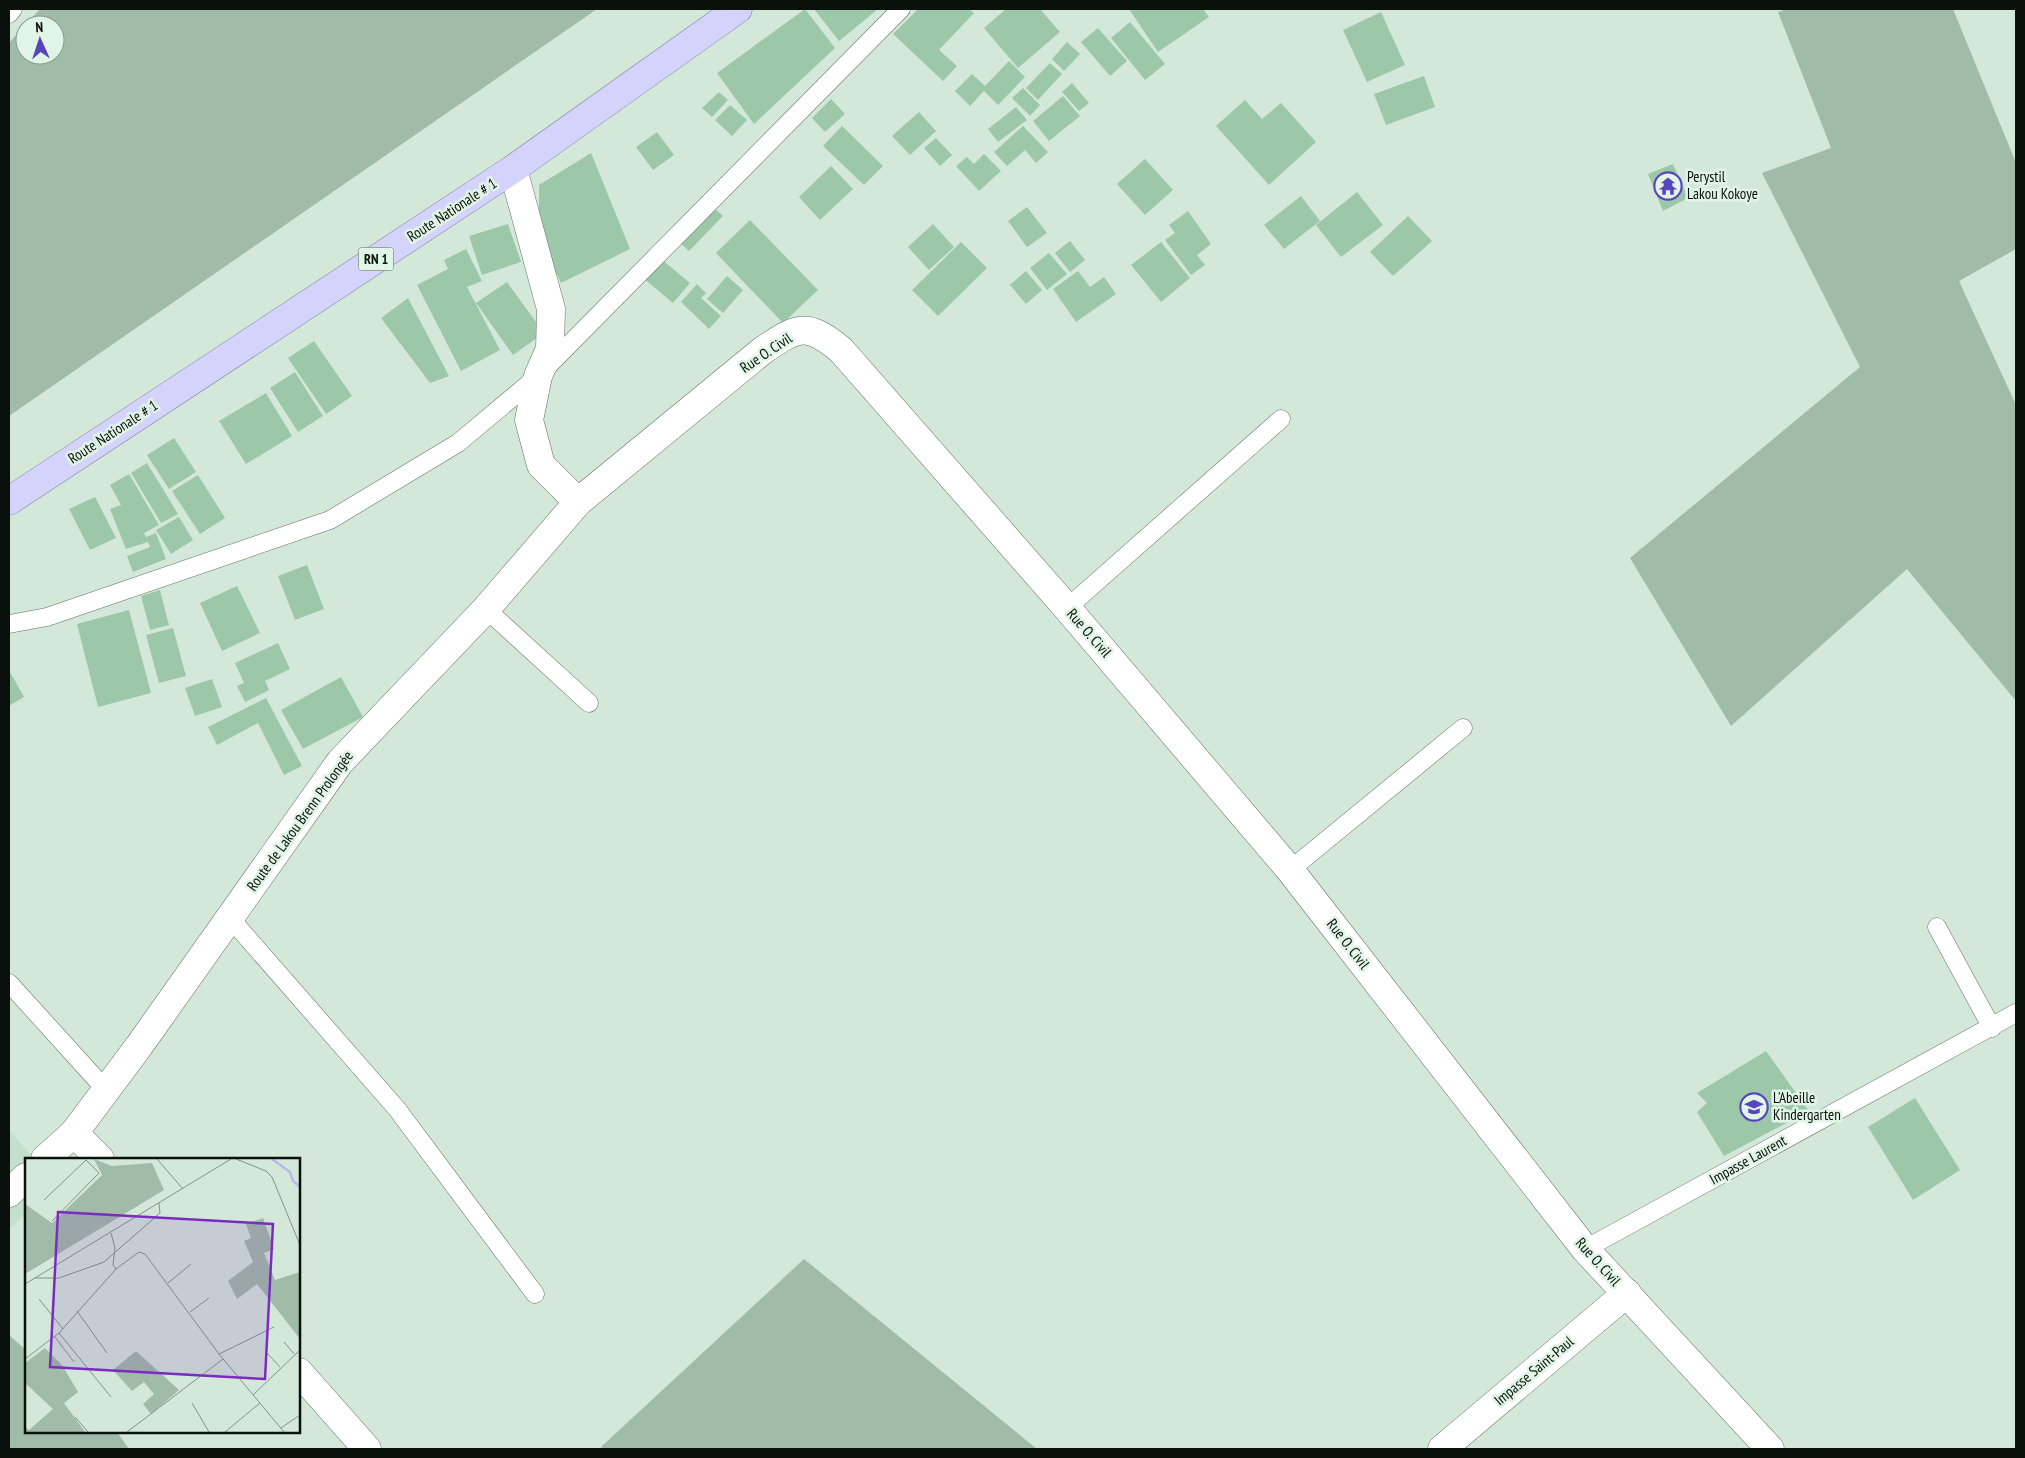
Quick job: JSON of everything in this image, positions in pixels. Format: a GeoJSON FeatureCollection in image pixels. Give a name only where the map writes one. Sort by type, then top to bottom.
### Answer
{"type":"FeatureCollection","features":[{"type":"Feature","properties":{"kind":"main road","name":"Route Nationale # 1"},"geometry":{"type":"LineString","coordinates":[[9,501],[514,169],[738,9]]}},
{"type":"Feature","properties":{"kind":"street"},"geometry":{"type":"LineString","coordinates":[[514,169],[552,309],[550,349],[538,376],[529,420],[541,465],[578,502]]}},
{"type":"Feature","properties":{"kind":"street","name":"Rue O. Civil"},"geometry":{"type":"LineString","coordinates":[[578,502],[762,351],[785,336],[806,329],[824,336],[841,350],[1067,608],[1290,870],[1585,1249],[1770,1449]]}},
{"type":"Feature","properties":{"kind":"street","name":"Route de Lakou Brenn Prolongée"},"geometry":{"type":"LineString","coordinates":[[46,1158],[74,1133],[106,1090],[340,762],[486,609],[578,502]]}},
{"type":"Feature","properties":{"kind":"street"},"geometry":{"type":"LineString","coordinates":[[74,1133],[99,1158]]}},
{"type":"Feature","properties":{"kind":"street"},"geometry":{"type":"LineString","coordinates":[[9,1193],[25,1178]]}},
{"type":"Feature","properties":{"kind":"street","name":"Impasse Saint-Paul"},"geometry":{"type":"LineString","coordinates":[[1442,1449],[1627,1293]]}},
{"type":"Feature","properties":{"kind":"street"},"geometry":{"type":"LineString","coordinates":[[300,1373],[367,1449]]}},
{"type":"Feature","properties":{"kind":"lane"},"geometry":{"type":"LineString","coordinates":[[9,14],[13,9]]}},
{"type":"Feature","properties":{"kind":"lane"},"geometry":{"type":"LineString","coordinates":[[9,624],[47,617],[330,520],[458,443],[538,376],[901,9]]}},
{"type":"Feature","properties":{"kind":"lane"},"geometry":{"type":"LineString","coordinates":[[1067,608],[1281,419]]}},
{"type":"Feature","properties":{"kind":"lane"},"geometry":{"type":"LineString","coordinates":[[486,609],[589,703]]}},
{"type":"Feature","properties":{"kind":"lane"},"geometry":{"type":"LineString","coordinates":[[1290,870],[1463,728]]}},
{"type":"Feature","properties":{"kind":"lane"},"geometry":{"type":"LineString","coordinates":[[230,918],[396,1109],[535,1294]]}},
{"type":"Feature","properties":{"kind":"lane"},"geometry":{"type":"LineString","coordinates":[[1937,927],[1992,1028]]}},
{"type":"Feature","properties":{"kind":"lane"},"geometry":{"type":"LineString","coordinates":[[9,983],[106,1090]]}},
{"type":"Feature","properties":{"kind":"lane","name":"Impasse Laurent"},"geometry":{"type":"LineString","coordinates":[[1585,1249],[1992,1028],[2016,1013]]}},
{"type":"Feature","properties":{"kind":"shaded area"},"geometry":{"type":"Polygon","coordinates":[[[40,9],[597,9],[9,416],[9,43],[15,36],[15,65],[65,65],[65,15],[34,15],[40,9]]]}},
{"type":"Feature","properties":{"kind":"shaded area"},"geometry":{"type":"Polygon","coordinates":[[[1787,9],[1953,9],[2016,163],[2016,249],[1959,281],[2016,405],[2016,701],[1907,569],[1731,726],[1630,558],[1860,367],[1762,173],[1831,148],[1778,12],[1787,9]]]}},
{"type":"Feature","properties":{"kind":"shaded area"},"geometry":{"type":"Polygon","coordinates":[[[9,1129],[33,1158],[25,1158],[25,1215],[9,1229],[9,1129]]]}},
{"type":"Feature","properties":{"kind":"shaded area"},"geometry":{"type":"Polygon","coordinates":[[[804,1259],[1037,1449],[603,1449],[601,1447],[804,1259]]]}},
{"type":"Feature","properties":{"kind":"shaded area"},"geometry":{"type":"Polygon","coordinates":[[[9,1335],[25,1349],[25,1433],[118,1433],[129,1449],[9,1449],[9,1335]]]}},
{"type":"Feature","properties":{"kind":"building"},"geometry":{"type":"Polygon","coordinates":[[[805,9],[835,48],[754,124],[717,73],[805,9]]]}},
{"type":"Feature","properties":{"kind":"building"},"geometry":{"type":"Polygon","coordinates":[[[814,9],[878,9],[839,41],[814,9]]]}},
{"type":"Feature","properties":{"kind":"building"},"geometry":{"type":"Polygon","coordinates":[[[918,9],[969,9],[974,13],[939,50],[957,66],[943,81],[893,34],[918,9]]]}},
{"type":"Feature","properties":{"kind":"building"},"geometry":{"type":"Polygon","coordinates":[[[1006,9],[1040,9],[1060,32],[1018,68],[984,28],[1006,9]]]}},
{"type":"Feature","properties":{"kind":"building"},"geometry":{"type":"Polygon","coordinates":[[[1129,9],[1203,9],[1209,17],[1158,52],[1129,9]]]}},
{"type":"Feature","properties":{"kind":"building"},"geometry":{"type":"Polygon","coordinates":[[[1381,12],[1405,65],[1367,82],[1343,30],[1381,12]]]}},
{"type":"Feature","properties":{"kind":"building"},"geometry":{"type":"Polygon","coordinates":[[[1130,22],[1165,64],[1145,80],[1111,38],[1130,22]]]}},
{"type":"Feature","properties":{"kind":"building"},"geometry":{"type":"Polygon","coordinates":[[[1098,28],[1127,61],[1110,76],[1081,42],[1098,28]]]}},
{"type":"Feature","properties":{"kind":"building"},"geometry":{"type":"Polygon","coordinates":[[[1067,42],[1080,54],[1064,71],[1052,59],[1067,42]]]}},
{"type":"Feature","properties":{"kind":"building"},"geometry":{"type":"Polygon","coordinates":[[[1009,61],[1025,77],[998,105],[984,91],[970,106],[955,91],[972,74],[985,86],[1009,61]]]}},
{"type":"Feature","properties":{"kind":"building"},"geometry":{"type":"Polygon","coordinates":[[[1050,63],[1062,74],[1038,100],[1026,88],[1050,63]]]}},
{"type":"Feature","properties":{"kind":"building"},"geometry":{"type":"Polygon","coordinates":[[[1424,76],[1435,107],[1386,125],[1374,94],[1424,76]]]}},
{"type":"Feature","properties":{"kind":"building"},"geometry":{"type":"Polygon","coordinates":[[[1072,83],[1089,103],[1079,111],[1062,92],[1072,83]]]}},
{"type":"Feature","properties":{"kind":"building"},"geometry":{"type":"Polygon","coordinates":[[[1023,88],[1040,105],[1030,116],[1012,98],[1023,88]]]}},
{"type":"Feature","properties":{"kind":"building"},"geometry":{"type":"Polygon","coordinates":[[[719,92],[728,100],[712,117],[702,108],[719,92]]]}},
{"type":"Feature","properties":{"kind":"building"},"geometry":{"type":"Polygon","coordinates":[[[1063,96],[1080,116],[1049,141],[1033,121],[1063,96]]]}},
{"type":"Feature","properties":{"kind":"building"},"geometry":{"type":"Polygon","coordinates":[[[831,99],[845,114],[825,132],[812,118],[831,99]]]}},
{"type":"Feature","properties":{"kind":"building"},"geometry":{"type":"Polygon","coordinates":[[[1245,100],[1262,119],[1281,103],[1316,142],[1269,185],[1216,126],[1245,100]]]}},
{"type":"Feature","properties":{"kind":"building"},"geometry":{"type":"Polygon","coordinates":[[[730,105],[747,120],[732,136],[715,120],[730,105]]]}},
{"type":"Feature","properties":{"kind":"building"},"geometry":{"type":"Polygon","coordinates":[[[1016,107],[1027,120],[998,142],[988,129],[1016,107]]]}},
{"type":"Feature","properties":{"kind":"building"},"geometry":{"type":"Polygon","coordinates":[[[919,112],[936,131],[910,155],[892,136],[919,112]]]}},
{"type":"Feature","properties":{"kind":"building"},"geometry":{"type":"Polygon","coordinates":[[[842,126],[883,166],[864,185],[823,146],[842,126]]]}},
{"type":"Feature","properties":{"kind":"building"},"geometry":{"type":"Polygon","coordinates":[[[1023,126],[1048,152],[1036,163],[1025,150],[1007,166],[994,152],[1023,126]]]}},
{"type":"Feature","properties":{"kind":"building"},"geometry":{"type":"Polygon","coordinates":[[[657,132],[674,155],[653,170],[636,147],[657,132]]]}},
{"type":"Feature","properties":{"kind":"building"},"geometry":{"type":"Polygon","coordinates":[[[936,138],[952,155],[940,166],[924,148],[936,138]]]}},
{"type":"Feature","properties":{"kind":"building"},"geometry":{"type":"Polygon","coordinates":[[[591,153],[630,249],[561,283],[539,236],[539,185],[591,153]]]}},
{"type":"Feature","properties":{"kind":"building"},"geometry":{"type":"Polygon","coordinates":[[[984,154],[1001,171],[979,191],[956,166],[967,157],[974,164],[984,154]]]}},
{"type":"Feature","properties":{"kind":"building"},"geometry":{"type":"Polygon","coordinates":[[[1145,159],[1173,190],[1145,215],[1117,184],[1145,159]]]}},
{"type":"Feature","properties":{"kind":"building","name":"Perystil Lakou Kokoye"},"geometry":{"type":"Polygon","coordinates":[[[1673,164],[1688,198],[1663,211],[1648,174],[1673,164]]]}},
{"type":"Feature","properties":{"kind":"building"},"geometry":{"type":"Polygon","coordinates":[[[831,166],[853,189],[820,220],[799,197],[831,166]]]}},
{"type":"Feature","properties":{"kind":"building"},"geometry":{"type":"Polygon","coordinates":[[[1357,192],[1383,225],[1341,257],[1316,225],[1357,192]]]}},
{"type":"Feature","properties":{"kind":"building"},"geometry":{"type":"Polygon","coordinates":[[[1301,196],[1320,221],[1284,249],[1264,225],[1301,196]]]}},
{"type":"Feature","properties":{"kind":"building"},"geometry":{"type":"Polygon","coordinates":[[[1027,207],[1047,233],[1027,247],[1008,221],[1027,207]]]}},
{"type":"Feature","properties":{"kind":"building"},"geometry":{"type":"Polygon","coordinates":[[[714,208],[723,216],[689,251],[680,243],[714,208]]]}},
{"type":"Feature","properties":{"kind":"building"},"geometry":{"type":"Polygon","coordinates":[[[1188,211],[1211,244],[1197,255],[1205,265],[1191,275],[1165,240],[1175,233],[1169,225],[1188,211]]]}},
{"type":"Feature","properties":{"kind":"building"},"geometry":{"type":"Polygon","coordinates":[[[1408,216],[1432,241],[1393,276],[1370,252],[1408,216]]]}},
{"type":"Feature","properties":{"kind":"building"},"geometry":{"type":"Polygon","coordinates":[[[750,220],[818,290],[783,323],[716,253],[750,220]]]}},
{"type":"Feature","properties":{"kind":"building"},"geometry":{"type":"Polygon","coordinates":[[[508,224],[521,262],[482,275],[469,236],[508,224]]]}},
{"type":"Feature","properties":{"kind":"building"},"geometry":{"type":"Polygon","coordinates":[[[933,224],[954,247],[929,270],[908,247],[933,224]]]}},
{"type":"Feature","properties":{"kind":"building"},"geometry":{"type":"Polygon","coordinates":[[[1070,241],[1085,260],[1070,272],[1055,253],[1070,241]]]}},
{"type":"Feature","properties":{"kind":"building"},"geometry":{"type":"Polygon","coordinates":[[[961,242],[987,268],[938,316],[912,290],[961,242]]]}},
{"type":"Feature","properties":{"kind":"building"},"geometry":{"type":"Polygon","coordinates":[[[1161,242],[1190,278],[1161,302],[1131,265],[1161,242]]]}},
{"type":"Feature","properties":{"kind":"building"},"geometry":{"type":"Polygon","coordinates":[[[466,249],[482,281],[467,287],[500,350],[461,371],[417,285],[448,269],[444,260],[466,249]]]}},
{"type":"Feature","properties":{"kind":"building"},"geometry":{"type":"Polygon","coordinates":[[[1049,253],[1067,274],[1047,290],[1030,268],[1049,253]]]}},
{"type":"Feature","properties":{"kind":"building"},"geometry":{"type":"Polygon","coordinates":[[[660,258],[690,283],[673,303],[643,278],[660,258]]]}},
{"type":"Feature","properties":{"kind":"building"},"geometry":{"type":"Polygon","coordinates":[[[1026,271],[1042,290],[1026,304],[1010,285],[1026,271]]]}},
{"type":"Feature","properties":{"kind":"building"},"geometry":{"type":"Polygon","coordinates":[[[1078,271],[1090,287],[1104,277],[1116,294],[1076,322],[1053,289],[1078,271]]]}},
{"type":"Feature","properties":{"kind":"building"},"geometry":{"type":"Polygon","coordinates":[[[727,276],[743,290],[723,313],[707,299],[727,276]]]}},
{"type":"Feature","properties":{"kind":"building"},"geometry":{"type":"Polygon","coordinates":[[[507,282],[544,333],[513,355],[476,303],[507,282]]]}},
{"type":"Feature","properties":{"kind":"building"},"geometry":{"type":"Polygon","coordinates":[[[697,284],[706,293],[701,298],[721,316],[709,329],[681,302],[697,284]]]}},
{"type":"Feature","properties":{"kind":"building"},"geometry":{"type":"Polygon","coordinates":[[[408,298],[449,376],[430,383],[381,318],[408,298]]]}},
{"type":"Feature","properties":{"kind":"building"},"geometry":{"type":"Polygon","coordinates":[[[314,341],[352,396],[326,414],[288,358],[314,341]]]}},
{"type":"Feature","properties":{"kind":"building"},"geometry":{"type":"Polygon","coordinates":[[[295,372],[323,416],[298,432],[270,388],[295,372]]]}},
{"type":"Feature","properties":{"kind":"building"},"geometry":{"type":"Polygon","coordinates":[[[266,393],[292,436],[246,464],[219,421],[266,393]]]}},
{"type":"Feature","properties":{"kind":"building"},"geometry":{"type":"Polygon","coordinates":[[[174,438],[196,472],[169,489],[147,455],[174,438]]]}},
{"type":"Feature","properties":{"kind":"building"},"geometry":{"type":"Polygon","coordinates":[[[147,463],[178,514],[161,523],[131,473],[147,463]]]}},
{"type":"Feature","properties":{"kind":"building"},"geometry":{"type":"Polygon","coordinates":[[[129,474],[159,525],[144,533],[146,537],[156,533],[166,559],[133,572],[127,556],[150,547],[148,542],[126,549],[110,509],[121,505],[110,485],[129,474]]]}},
{"type":"Feature","properties":{"kind":"building"},"geometry":{"type":"Polygon","coordinates":[[[198,475],[225,518],[200,534],[172,491],[198,475]]]}},
{"type":"Feature","properties":{"kind":"building"},"geometry":{"type":"Polygon","coordinates":[[[95,497],[116,538],[90,550],[69,509],[95,497]]]}},
{"type":"Feature","properties":{"kind":"building"},"geometry":{"type":"Polygon","coordinates":[[[179,517],[193,540],[171,554],[156,530],[179,517]]]}},
{"type":"Feature","properties":{"kind":"building"},"geometry":{"type":"Polygon","coordinates":[[[307,565],[324,609],[295,620],[278,576],[307,565]]]}},
{"type":"Feature","properties":{"kind":"building"},"geometry":{"type":"Polygon","coordinates":[[[237,586],[260,633],[222,651],[200,603],[237,586]]]}},
{"type":"Feature","properties":{"kind":"building"},"geometry":{"type":"Polygon","coordinates":[[[160,590],[169,625],[150,630],[141,596],[160,590]]]}},
{"type":"Feature","properties":{"kind":"building"},"geometry":{"type":"Polygon","coordinates":[[[129,610],[151,693],[98,707],[77,624],[129,610]]]}},
{"type":"Feature","properties":{"kind":"building"},"geometry":{"type":"Polygon","coordinates":[[[173,628],[186,676],[159,683],[146,635],[173,628]]]}},
{"type":"Feature","properties":{"kind":"building"},"geometry":{"type":"Polygon","coordinates":[[[278,643],[290,669],[265,681],[269,690],[245,702],[237,686],[244,683],[235,663],[278,643]]]}},
{"type":"Feature","properties":{"kind":"building"},"geometry":{"type":"Polygon","coordinates":[[[9,670],[24,697],[9,706],[9,670]]]}},
{"type":"Feature","properties":{"kind":"building"},"geometry":{"type":"Polygon","coordinates":[[[341,677],[363,717],[303,749],[281,710],[341,677]]]}},
{"type":"Feature","properties":{"kind":"building"},"geometry":{"type":"Polygon","coordinates":[[[212,679],[222,707],[195,716],[185,688],[212,679]]]}},
{"type":"Feature","properties":{"kind":"building"},"geometry":{"type":"Polygon","coordinates":[[[266,698],[302,766],[284,775],[258,723],[217,745],[208,727],[266,698]]]}},
{"type":"Feature","properties":{"kind":"building","name":"L'Abeille Kindergarten"},"geometry":{"type":"Polygon","coordinates":[[[1766,1051],[1809,1111],[1724,1156],[1697,1112],[1707,1103],[1697,1093],[1766,1051]]]}},
{"type":"Feature","properties":{"kind":"building"},"geometry":{"type":"Polygon","coordinates":[[[1915,1098],[1960,1170],[1913,1200],[1868,1127],[1915,1098]]]}},
{"type":"Feature","properties":{"kind":"place","name":"Perystil Lakou Kokoye"},"geometry":{"type":"Point","coordinates":[1668,186]}},
{"type":"Feature","properties":{"kind":"place","name":"L'Abeille Kindergarten"},"geometry":{"type":"Point","coordinates":[1754,1107]}}]}
